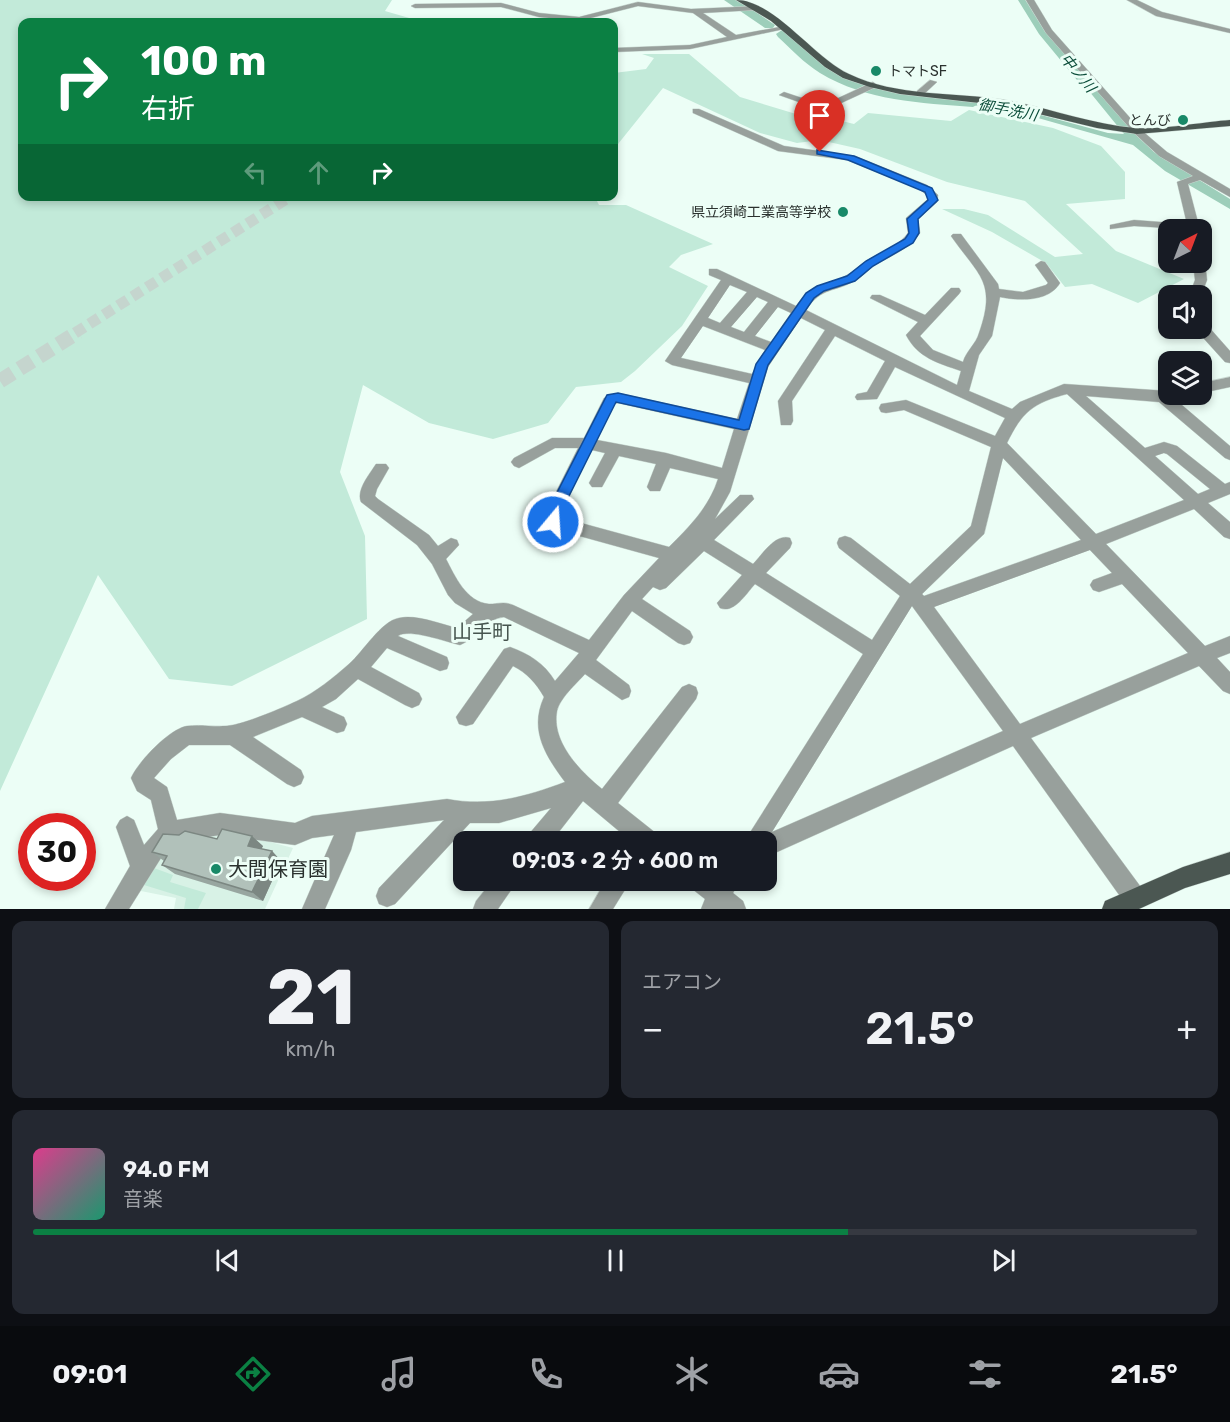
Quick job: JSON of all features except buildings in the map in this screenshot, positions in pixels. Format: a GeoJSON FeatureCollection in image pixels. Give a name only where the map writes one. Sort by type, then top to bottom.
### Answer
{"type":"FeatureCollection","features":[{"type":"Feature","properties":{"kind":"main road"},"geometry":{"type":"LineString","coordinates":[[740,4],[753,8],[785,28],[835,70],[868,88],[1006,103],[1134,131],[1230,123]]}},
{"type":"Feature","properties":{"kind":"main road"},"geometry":{"type":"LineString","coordinates":[[1113,909],[1183,878],[1230,863]]}},
{"type":"Feature","properties":{"kind":"street"},"geometry":{"type":"LineString","coordinates":[[1030,0],[1049,31],[1134,131],[1198,177],[1230,194]]}},
{"type":"Feature","properties":{"kind":"street"},"geometry":{"type":"LineString","coordinates":[[1131,0],[1159,14],[1230,32]]}},
{"type":"Feature","properties":{"kind":"street"},"geometry":{"type":"LineString","coordinates":[[587,18],[635,2],[695,11],[740,4]]}},
{"type":"Feature","properties":{"kind":"street"},"geometry":{"type":"LineString","coordinates":[[415,6],[501,5],[558,18]]}},
{"type":"Feature","properties":{"kind":"street"},"geometry":{"type":"LineString","coordinates":[[695,11],[734,38]]}},
{"type":"Feature","properties":{"kind":"street"},"geometry":{"type":"LineString","coordinates":[[618,50],[669,46],[683,48],[785,28]]}},
{"type":"Feature","properties":{"kind":"street"},"geometry":{"type":"LineString","coordinates":[[920,93],[933,82]]}},
{"type":"Feature","properties":{"kind":"street"},"geometry":{"type":"LineString","coordinates":[[784,95],[824,108],[868,88]]}},
{"type":"Feature","properties":{"kind":"street"},"geometry":{"type":"LineString","coordinates":[[636,831],[582,786],[550,742],[547,712],[554,696],[708,516],[718,500],[728,475],[761,366],[815,291],[851,278],[869,264],[909,241],[914,233],[912,219],[931,204],[933,195],[929,190],[912,182],[850,158],[782,148],[696,111]]}},
{"type":"Feature","properties":{"kind":"street"},"geometry":{"type":"LineString","coordinates":[[1191,219],[1182,182],[1198,177]]}},
{"type":"Feature","properties":{"kind":"street"},"geometry":{"type":"LineString","coordinates":[[1114,226],[1134,223],[1158,225]]}},
{"type":"Feature","properties":{"kind":"street"},"geometry":{"type":"LineString","coordinates":[[957,236],[992,284],[994,292],[985,336],[972,355],[962,392]]}},
{"type":"Feature","properties":{"kind":"street"},"geometry":{"type":"LineString","coordinates":[[994,292],[1026,297],[1051,288],[1054,283],[1041,265]]}},
{"type":"Feature","properties":{"kind":"street"},"geometry":{"type":"LineString","coordinates":[[713,272],[800,312],[892,360],[1013,416]]}},
{"type":"Feature","properties":{"kind":"street"},"geometry":{"type":"LineString","coordinates":[[728,279],[672,361],[758,380]]}},
{"type":"Feature","properties":{"kind":"street"},"geometry":{"type":"LineString","coordinates":[[723,328],[755,291]]}},
{"type":"Feature","properties":{"kind":"street"},"geometry":{"type":"LineString","coordinates":[[955,291],[913,336],[916,343],[933,355],[968,368]]}},
{"type":"Feature","properties":{"kind":"street"},"geometry":{"type":"LineString","coordinates":[[876,298],[927,321]]}},
{"type":"Feature","properties":{"kind":"street"},"geometry":{"type":"LineString","coordinates":[[748,336],[776,301]]}},
{"type":"Feature","properties":{"kind":"street"},"geometry":{"type":"LineString","coordinates":[[700,320],[748,336],[774,348]]}},
{"type":"Feature","properties":{"kind":"street"},"geometry":{"type":"LineString","coordinates":[[786,421],[785,401],[833,329]]}},
{"type":"Feature","properties":{"kind":"street"},"geometry":{"type":"LineString","coordinates":[[1212,339],[1230,359]]}},
{"type":"Feature","properties":{"kind":"street"},"geometry":{"type":"LineString","coordinates":[[862,398],[872,396],[892,360]]}},
{"type":"Feature","properties":{"kind":"street"},"geometry":{"type":"LineString","coordinates":[[1212,386],[1230,382]]}},
{"type":"Feature","properties":{"kind":"street"},"geometry":{"type":"LineString","coordinates":[[1070,389],[1230,532]]}},
{"type":"Feature","properties":{"kind":"street"},"geometry":{"type":"LineString","coordinates":[[760,831],[792,777],[875,652],[916,599],[978,529],[999,444],[1013,416],[1030,404],[1059,390],[1070,389],[1158,398]]}},
{"type":"Feature","properties":{"kind":"street"},"geometry":{"type":"LineString","coordinates":[[673,555],[553,522],[551,518],[609,401],[618,398],[744,426]]}},
{"type":"Feature","properties":{"kind":"street"},"geometry":{"type":"LineString","coordinates":[[886,408],[900,404],[906,405],[999,444],[1230,686]]}},
{"type":"Feature","properties":{"kind":"street"},"geometry":{"type":"LineString","coordinates":[[1171,405],[1230,454]]}},
{"type":"Feature","properties":{"kind":"street"},"geometry":{"type":"LineString","coordinates":[[519,462],[552,443],[587,443],[666,459],[728,475]]}},
{"type":"Feature","properties":{"kind":"street"},"geometry":{"type":"LineString","coordinates":[[1144,454],[1164,447],[1172,450],[1226,489]]}},
{"type":"Feature","properties":{"kind":"street"},"geometry":{"type":"LineString","coordinates":[[597,483],[615,448]]}},
{"type":"Feature","properties":{"kind":"street"},"geometry":{"type":"LineString","coordinates":[[655,488],[666,459]]}},
{"type":"Feature","properties":{"kind":"street"},"geometry":{"type":"LineString","coordinates":[[381,468],[369,488],[368,498],[423,541],[435,558],[452,591],[462,600],[488,612]]}},
{"type":"Feature","properties":{"kind":"street"},"geometry":{"type":"LineString","coordinates":[[916,599],[1094,542],[1226,489]]}},
{"type":"Feature","properties":{"kind":"street"},"geometry":{"type":"LineString","coordinates":[[634,601],[704,542],[746,499]]}},
{"type":"Feature","properties":{"kind":"street"},"geometry":{"type":"LineString","coordinates":[[704,542],[875,652]]}},
{"type":"Feature","properties":{"kind":"street"},"geometry":{"type":"LineString","coordinates":[[726,603],[784,543]]}},
{"type":"Feature","properties":{"kind":"street"},"geometry":{"type":"LineString","coordinates":[[844,543],[916,599],[1135,898]]}},
{"type":"Feature","properties":{"kind":"street"},"geometry":{"type":"LineString","coordinates":[[435,558],[451,545]]}},
{"type":"Feature","properties":{"kind":"street"},"geometry":{"type":"LineString","coordinates":[[1099,585],[1125,576]]}},
{"type":"Feature","properties":{"kind":"street"},"geometry":{"type":"LineString","coordinates":[[634,601],[684,637]]}},
{"type":"Feature","properties":{"kind":"street"},"geometry":{"type":"LineString","coordinates":[[170,832],[160,794],[144,784],[141,778],[145,771],[174,743],[186,736],[233,735],[303,708],[330,693],[357,669],[384,638],[395,628],[405,624],[460,637],[488,612],[507,610],[588,657],[622,691]]}},
{"type":"Feature","properties":{"kind":"street"},"geometry":{"type":"LineString","coordinates":[[384,638],[440,663]]}},
{"type":"Feature","properties":{"kind":"street"},"geometry":{"type":"LineString","coordinates":[[777,841],[1016,735],[1230,644]]}},
{"type":"Feature","properties":{"kind":"street"},"geometry":{"type":"LineString","coordinates":[[465,717],[510,655],[531,665],[543,675],[554,696]]}},
{"type":"Feature","properties":{"kind":"street"},"geometry":{"type":"LineString","coordinates":[[357,669],[412,699]]}},
{"type":"Feature","properties":{"kind":"street"},"geometry":{"type":"LineString","coordinates":[[604,804],[689,693]]}},
{"type":"Feature","properties":{"kind":"street"},"geometry":{"type":"LineString","coordinates":[[303,708],[337,724]]}},
{"type":"Feature","properties":{"kind":"street"},"geometry":{"type":"LineString","coordinates":[[233,735],[294,777]]}},
{"type":"Feature","properties":{"kind":"street"},"geometry":{"type":"LineString","coordinates":[[116,909],[160,841],[170,832],[220,824],[295,834],[312,827],[447,809],[464,814],[518,810],[582,786]]}},
{"type":"Feature","properties":{"kind":"street"},"geometry":{"type":"LineString","coordinates":[[546,831],[582,786]]}},
{"type":"Feature","properties":{"kind":"street"},"geometry":{"type":"LineString","coordinates":[[387,896],[464,814]]}},
{"type":"Feature","properties":{"kind":"street"},"geometry":{"type":"LineString","coordinates":[[313,909],[340,850],[348,822]]}},
{"type":"Feature","properties":{"kind":"street"},"geometry":{"type":"LineString","coordinates":[[127,827],[142,869]]}},
{"type":"Feature","properties":{"kind":"street"},"geometry":{"type":"LineString","coordinates":[[484,909],[498,891]]}},
{"type":"Feature","properties":{"kind":"street"},"geometry":{"type":"LineString","coordinates":[[600,909],[612,891]]}},
{"type":"Feature","properties":{"kind":"shaded area"},"geometry":{"type":"Polygon","coordinates":[[[0,0],[392,0],[385,11],[409,18],[18,18],[18,201],[597,201],[599,205],[626,205],[713,244],[681,255],[669,267],[708,286],[682,326],[621,382],[576,387],[548,423],[493,439],[429,423],[363,385],[340,472],[365,536],[367,619],[232,686],[169,679],[98,575],[0,791],[0,0]]]}},
{"type":"Feature","properties":{"kind":"shaded area"},"geometry":{"type":"Polygon","coordinates":[[[642,54],[689,54],[740,97],[806,117],[814,114],[854,124],[868,113],[951,121],[969,110],[1053,128],[1101,146],[1125,172],[1125,199],[1066,204],[1116,251],[1158,268],[1158,273],[1169,273],[1184,279],[1172,285],[1158,285],[1158,293],[1138,303],[1092,284],[1065,287],[1046,263],[992,232],[942,209],[964,209],[988,215],[1055,257],[1083,254],[1025,201],[947,182],[860,149],[820,140],[797,143],[760,133],[663,88],[618,144],[618,72],[646,69],[654,58],[642,54]]]}},
{"type":"Feature","properties":{"kind":"shaded area","name":"大間保育園"},"geometry":{"type":"Polygon","coordinates":[[[221,829],[293,848],[265,909],[174,909],[176,898],[136,890],[169,839],[221,829]]]}},
{"type":"Feature","properties":{"kind":"shaded area"},"geometry":{"type":"Polygon","coordinates":[[[154,868],[173,875],[170,882],[206,893],[198,909],[184,909],[186,898],[144,885],[154,868]]]}},
{"type":"Feature","properties":{"kind":"water"},"geometry":{"type":"Polygon","coordinates":[[[1058,53],[1065,53],[1137,136],[1154,152],[1230,199],[1230,209],[1165,171],[1133,145],[1006,109],[945,102],[944,99],[1008,106],[1108,133],[1124,134],[1058,53]]]}},
{"type":"Feature","properties":{"kind":"waterway","name":"御手洗川"},"geometry":{"type":"LineString","coordinates":[[730,0],[769,25]]}},
{"type":"Feature","properties":{"kind":"waterway","name":"中ノ川"},"geometry":{"type":"LineString","coordinates":[[1024,0],[1043,31],[1082,77]]}},
{"type":"Feature","properties":{"kind":"waterway","name":"御手洗川"},"geometry":{"type":"LineString","coordinates":[[782,34],[824,70],[859,86],[897,96],[973,103]]}},
{"type":"Feature","properties":{"kind":"tunnel"},"geometry":{"type":"LineString","coordinates":[[75,333],[283,201]]}},
{"type":"Feature","properties":{"kind":"tunnel"},"geometry":{"type":"LineString","coordinates":[[0,381],[78,332]]}},
{"type":"Feature","properties":{"kind":"place","name":"トマトSF"},"geometry":{"type":"Point","coordinates":[876,71]}},
{"type":"Feature","properties":{"kind":"place","name":"とんび"},"geometry":{"type":"Point","coordinates":[1183,120]}},
{"type":"Feature","properties":{"kind":"place","name":"県立須崎工業高等学校"},"geometry":{"type":"Point","coordinates":[843,212]}},
{"type":"Feature","properties":{"kind":"place","name":"大間保育園"},"geometry":{"type":"Point","coordinates":[216,869]}},
{"type":"Feature","properties":{"kind":"district","name":"山手町"},"geometry":{"type":"Point","coordinates":[482,632]}},
{"type":"Feature","properties":{"kind":"route"},"geometry":{"type":"LineString","coordinates":[[553,522],[551,518],[587,443],[612,398],[744,426],[762,364],[810,295],[820,288],[851,278],[869,264],[909,241],[914,233],[912,219],[933,200],[933,195],[929,190],[850,158],[820,152]]}}]}
